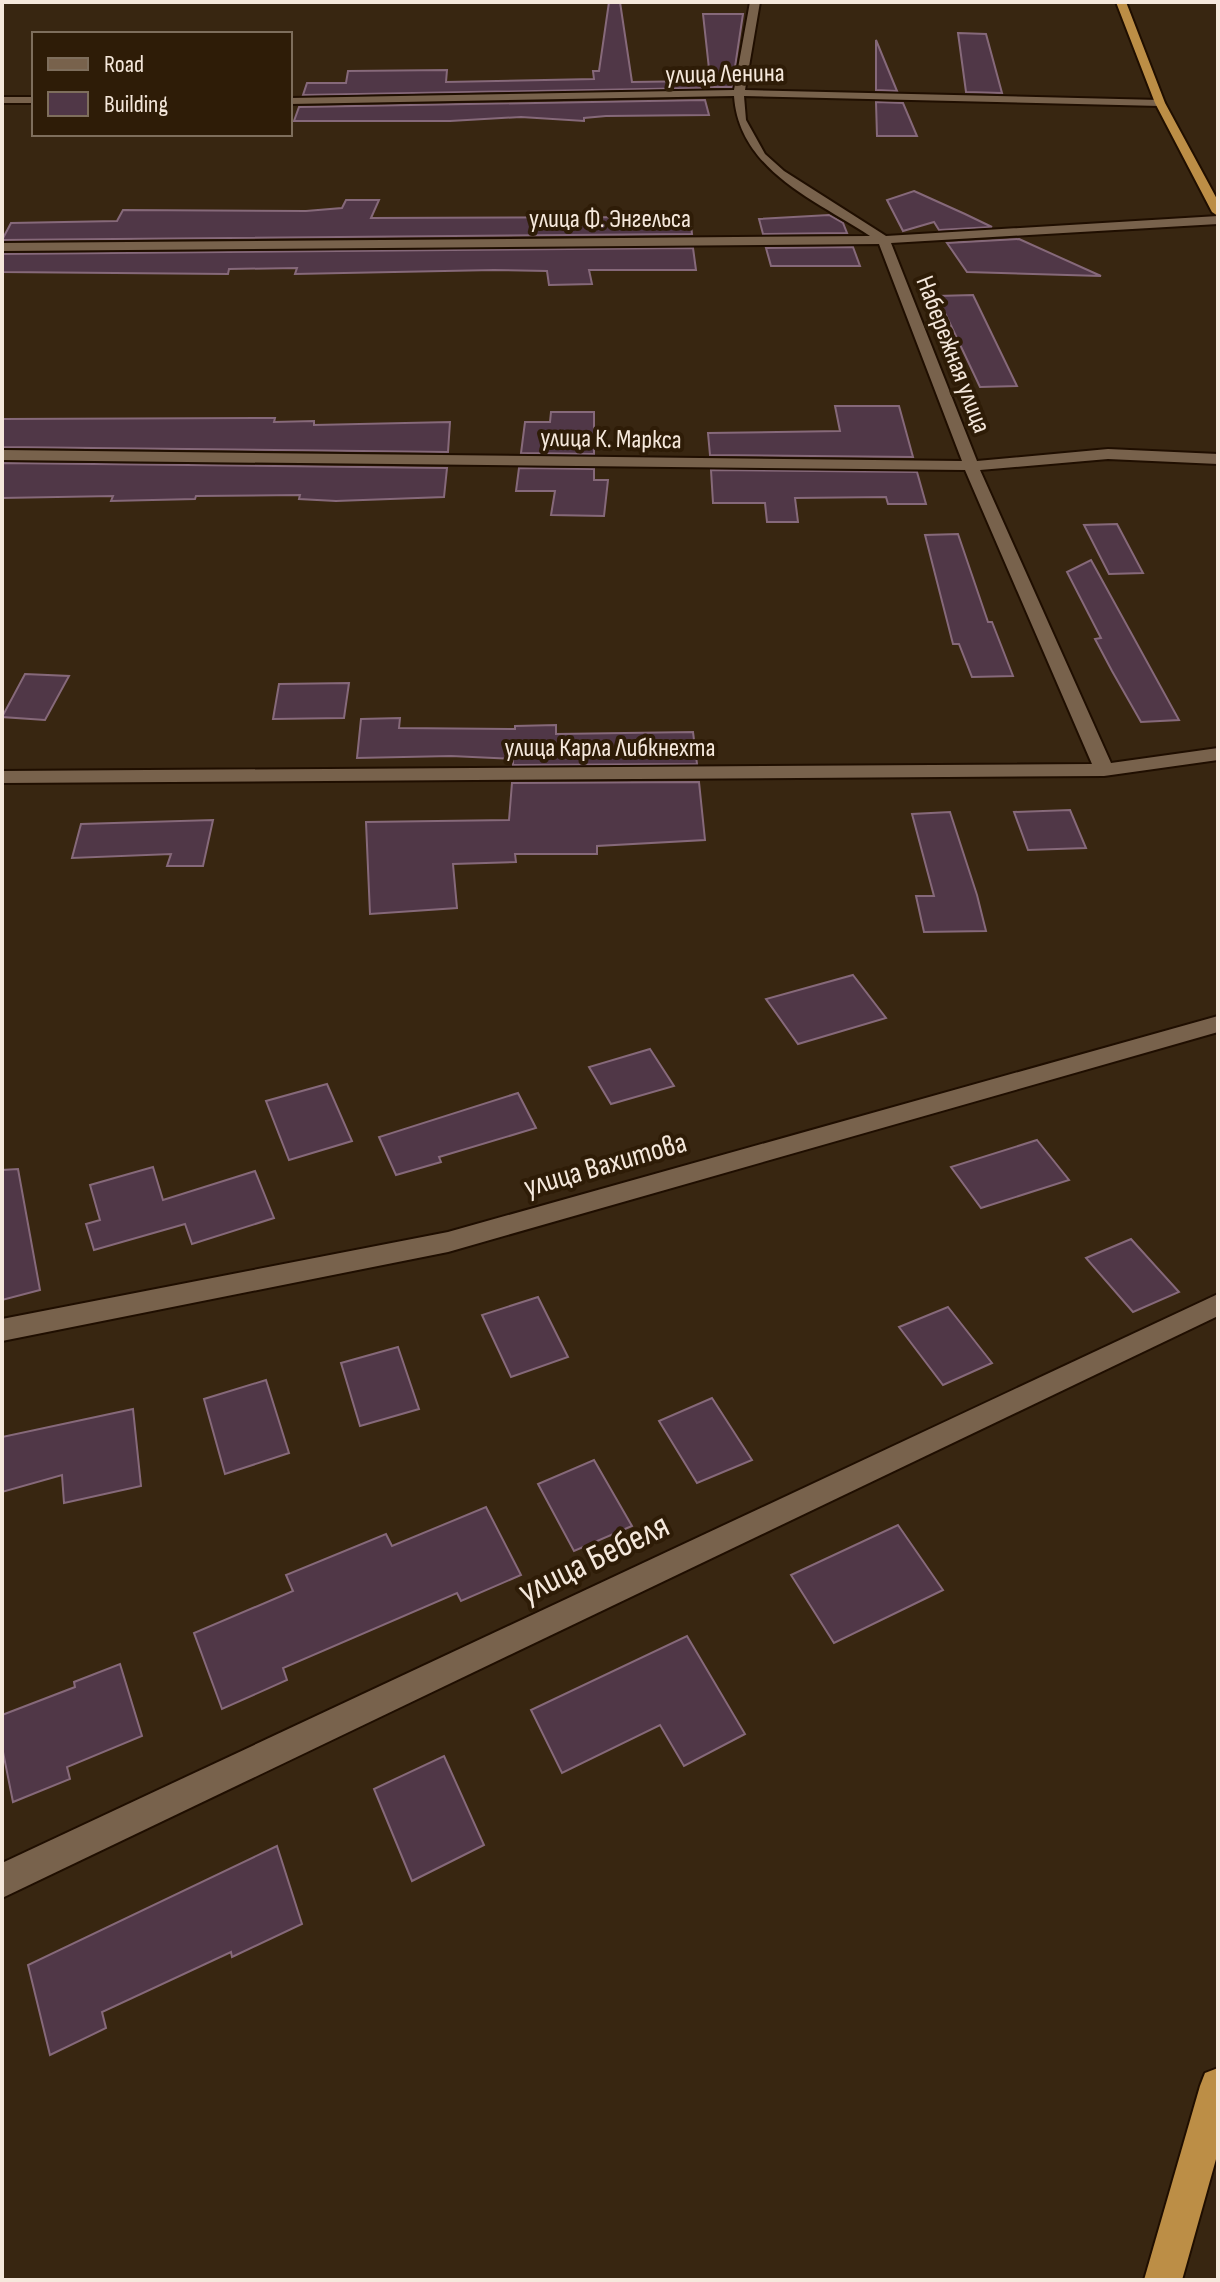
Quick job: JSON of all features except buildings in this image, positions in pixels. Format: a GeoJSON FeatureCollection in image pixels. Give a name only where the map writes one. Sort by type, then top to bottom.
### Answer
{"type":"FeatureCollection","features":[{"type":"Feature","properties":{"kind":"highway"},"geometry":{"type":"LineString","coordinates":[[1121,2],[1160,103],[1218,212]]}},
{"type":"Feature","properties":{"kind":"highway"},"geometry":{"type":"LineString","coordinates":[[1163,2280],[1218,2086]]}},
{"type":"Feature","properties":{"kind":"street"},"geometry":{"type":"LineString","coordinates":[[755,2],[739,93],[741,120],[761,156],[884,240]]}},
{"type":"Feature","properties":{"kind":"street","name":"улица Ленина"},"geometry":{"type":"LineString","coordinates":[[292,101],[739,93],[1160,103]]}},
{"type":"Feature","properties":{"kind":"street"},"geometry":{"type":"LineString","coordinates":[[2,100],[32,100]]}},
{"type":"Feature","properties":{"kind":"street","name":"улица Ф. Энгельса"},"geometry":{"type":"LineString","coordinates":[[2,247],[884,240],[1218,220]]}},
{"type":"Feature","properties":{"kind":"street","name":"Набережная улица"},"geometry":{"type":"LineString","coordinates":[[884,240],[971,466],[1104,770]]}},
{"type":"Feature","properties":{"kind":"street","name":"улица К. Маркса"},"geometry":{"type":"LineString","coordinates":[[2,455],[971,466],[1108,454],[1218,459]]}},
{"type":"Feature","properties":{"kind":"street","name":"улица Карла Либкнехта"},"geometry":{"type":"LineString","coordinates":[[2,777],[1104,770],[1218,754]]}},
{"type":"Feature","properties":{"kind":"street","name":"улица Вахитова"},"geometry":{"type":"LineString","coordinates":[[2,1330],[448,1242],[1218,1024]]}},
{"type":"Feature","properties":{"kind":"street","name":"улица Бебеля"},"geometry":{"type":"LineString","coordinates":[[2,1881],[1218,1304]]}}]}
